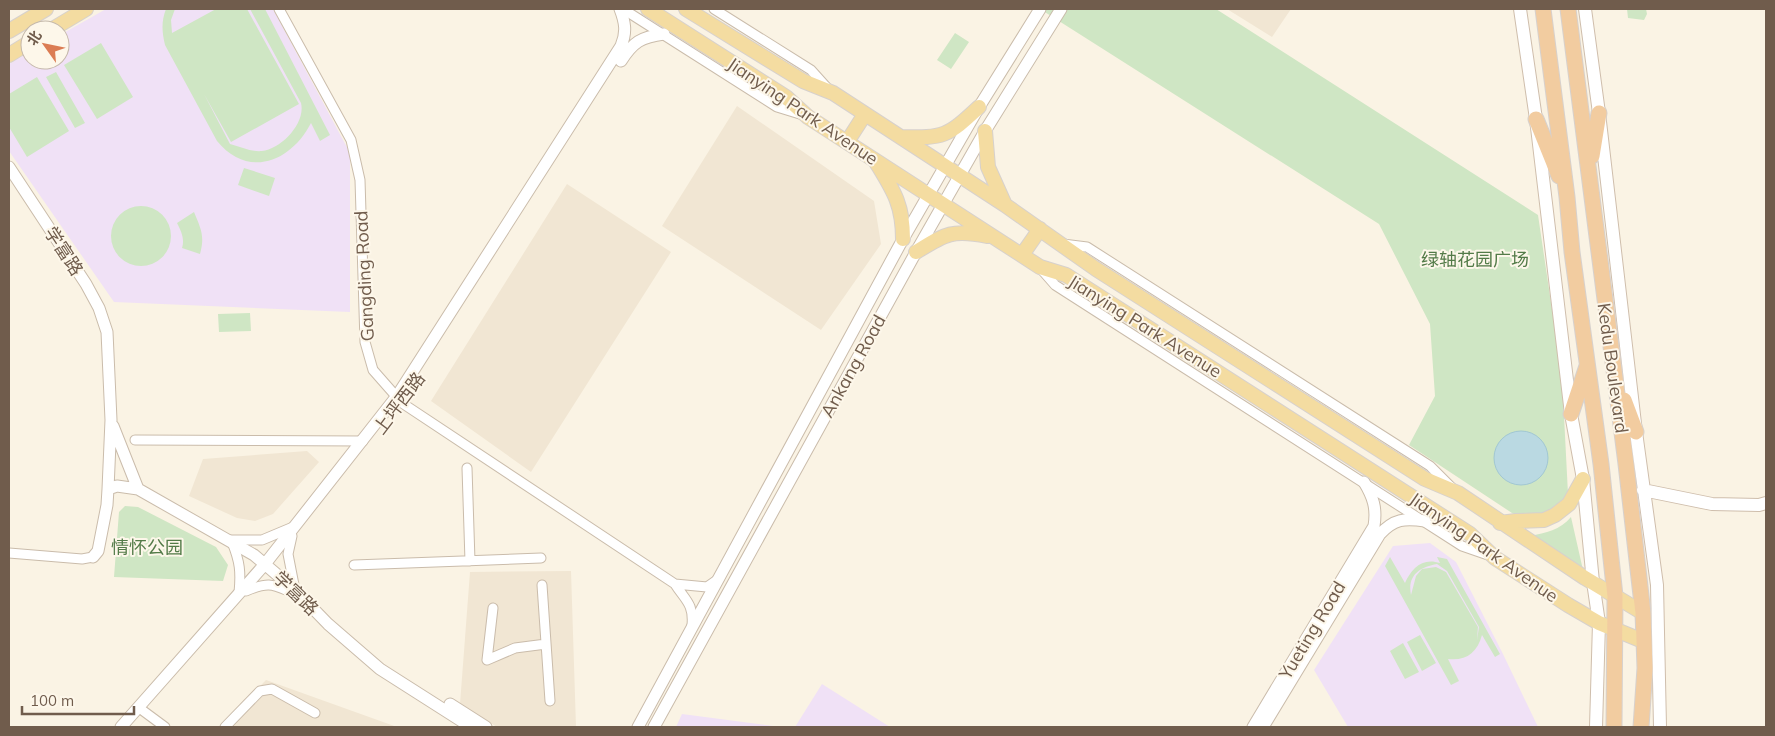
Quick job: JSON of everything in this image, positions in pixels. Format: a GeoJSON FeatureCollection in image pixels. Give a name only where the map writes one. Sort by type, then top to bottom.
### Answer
{"type":"FeatureCollection","features":[{"type":"Feature","properties":{"kind":"highway","name":"Kedu Boulevard"},"geometry":{"type":"LineString","coordinates":[[1543,9],[1567,197],[1572,252],[1588,363],[1615,596],[1614,727]]}},
{"type":"Feature","properties":{"kind":"highway","name":"Kedu Boulevard"},"geometry":{"type":"LineString","coordinates":[[1568,9],[1598,254],[1615,374],[1643,612],[1645,668],[1641,727]]}},
{"type":"Feature","properties":{"kind":"highway"},"geometry":{"type":"LineString","coordinates":[[1589,172],[1599,113]]}},
{"type":"Feature","properties":{"kind":"highway"},"geometry":{"type":"LineString","coordinates":[[1536,119],[1567,197]]}},
{"type":"Feature","properties":{"kind":"highway"},"geometry":{"type":"LineString","coordinates":[[1572,252],[1585,261],[1591,260],[1598,254]]}},
{"type":"Feature","properties":{"kind":"highway"},"geometry":{"type":"LineString","coordinates":[[1576,278],[1587,273],[1592,274],[1602,282]]}},
{"type":"Feature","properties":{"kind":"highway"},"geometry":{"type":"LineString","coordinates":[[1571,414],[1588,363]]}},
{"type":"Feature","properties":{"kind":"highway"},"geometry":{"type":"LineString","coordinates":[[1615,374],[1636,432]]}},
{"type":"Feature","properties":{"kind":"main road"},"geometry":{"type":"LineString","coordinates":[[9,31],[46,9]]}},
{"type":"Feature","properties":{"kind":"main road"},"geometry":{"type":"LineString","coordinates":[[68,20],[86,9]]}},
{"type":"Feature","properties":{"kind":"main road","name":"Jianying Park Avenue"},"geometry":{"type":"LineString","coordinates":[[648,9],[786,97],[808,117],[1040,267],[1066,275],[1470,534],[1495,558],[1599,623],[1643,641]]}},
{"type":"Feature","properties":{"kind":"main road","name":"Jianying Park Avenue"},"geometry":{"type":"LineString","coordinates":[[686,9],[803,81],[833,93],[1061,243],[1104,274],[1425,479],[1458,494],[1500,523],[1643,612]]}},
{"type":"Feature","properties":{"kind":"main road"},"geometry":{"type":"LineString","coordinates":[[1520,9],[1536,119],[1571,414],[1583,479],[1599,623],[1596,727]]}},
{"type":"Feature","properties":{"kind":"main road"},"geometry":{"type":"LineString","coordinates":[[1585,9],[1643,490],[1657,585],[1660,727]]}},
{"type":"Feature","properties":{"kind":"main road"},"geometry":{"type":"LineString","coordinates":[[9,55],[20,48]]}},
{"type":"Feature","properties":{"kind":"main road"},"geometry":{"type":"LineString","coordinates":[[901,137],[940,137],[956,129],[979,107]]}},
{"type":"Feature","properties":{"kind":"main road"},"geometry":{"type":"LineString","coordinates":[[847,142],[865,114]]}},
{"type":"Feature","properties":{"kind":"main road"},"geometry":{"type":"LineString","coordinates":[[985,131],[988,167],[1004,205]]}},
{"type":"Feature","properties":{"kind":"main road"},"geometry":{"type":"LineString","coordinates":[[874,159],[899,203],[903,224],[903,239]]}},
{"type":"Feature","properties":{"kind":"main road"},"geometry":{"type":"LineString","coordinates":[[1022,255],[1040,229]]}},
{"type":"Feature","properties":{"kind":"main road"},"geometry":{"type":"LineString","coordinates":[[916,252],[939,238],[958,232],[994,237]]}},
{"type":"Feature","properties":{"kind":"main road"},"geometry":{"type":"LineString","coordinates":[[1341,452],[1354,434]]}},
{"type":"Feature","properties":{"kind":"main road"},"geometry":{"type":"LineString","coordinates":[[1500,523],[1544,520],[1555,515],[1569,504],[1583,479]]}},
{"type":"Feature","properties":{"kind":"main road"},"geometry":{"type":"LineString","coordinates":[[1643,490],[1712,504],[1759,505],[1766,503]]}},
{"type":"Feature","properties":{"kind":"street","name":"Gangding Road"},"geometry":{"type":"LineString","coordinates":[[280,9],[350,140],[360,180],[365,342],[373,370],[399,399],[675,584]]}},
{"type":"Feature","properties":{"kind":"street"},"geometry":{"type":"LineString","coordinates":[[621,9],[664,34],[777,107],[808,117]]}},
{"type":"Feature","properties":{"kind":"street"},"geometry":{"type":"LineString","coordinates":[[621,9],[626,28],[625,47],[641,40],[664,34]]}},
{"type":"Feature","properties":{"kind":"street"},"geometry":{"type":"LineString","coordinates":[[714,9],[812,70],[833,93]]}},
{"type":"Feature","properties":{"kind":"street","name":"Ankang Road"},"geometry":{"type":"LineString","coordinates":[[638,727],[903,239],[979,107],[1040,9]]}},
{"type":"Feature","properties":{"kind":"street","name":"Ankang Road"},"geometry":{"type":"LineString","coordinates":[[654,727],[916,252],[985,131],[1061,9]]}},
{"type":"Feature","properties":{"kind":"street","name":"上坪西路"},"geometry":{"type":"LineString","coordinates":[[126,727],[268,563],[399,399],[625,47]]}},
{"type":"Feature","properties":{"kind":"street","name":"学富路"},"geometry":{"type":"LineString","coordinates":[[9,167],[86,284],[99,308],[107,332],[111,420],[108,489],[107,505],[98,552],[93,557]]}},
{"type":"Feature","properties":{"kind":"street"},"geometry":{"type":"LineString","coordinates":[[1061,243],[1087,247],[1430,466],[1458,494]]}},
{"type":"Feature","properties":{"kind":"street"},"geometry":{"type":"LineString","coordinates":[[1040,267],[1055,285],[1462,546],[1495,558]]}},
{"type":"Feature","properties":{"kind":"street","name":"上坪西路"},"geometry":{"type":"LineString","coordinates":[[293,532],[363,441],[399,399]]}},
{"type":"Feature","properties":{"kind":"street"},"geometry":{"type":"LineString","coordinates":[[111,420],[138,489]]}},
{"type":"Feature","properties":{"kind":"street"},"geometry":{"type":"LineString","coordinates":[[135,440],[363,441]]}},
{"type":"Feature","properties":{"kind":"street"},"geometry":{"type":"LineString","coordinates":[[467,468],[470,561]]}},
{"type":"Feature","properties":{"kind":"street"},"geometry":{"type":"LineString","coordinates":[[1364,482],[1372,495],[1375,507],[1375,534],[1387,526],[1407,519],[1425,521]]}},
{"type":"Feature","properties":{"kind":"street","name":"学富路"},"geometry":{"type":"LineString","coordinates":[[108,489],[116,486],[138,489],[268,563],[384,663],[486,727]]}},
{"type":"Feature","properties":{"kind":"street"},"geometry":{"type":"LineString","coordinates":[[293,532],[288,554],[297,593],[275,584],[259,586],[243,592],[239,558],[230,541],[262,540],[293,532]]}},
{"type":"Feature","properties":{"kind":"street","name":"Yueting Road"},"geometry":{"type":"LineString","coordinates":[[1253,727],[1375,534]]}},
{"type":"Feature","properties":{"kind":"street","name":"Yueting Road"},"geometry":{"type":"LineString","coordinates":[[1263,727],[1375,534]]}},
{"type":"Feature","properties":{"kind":"street"},"geometry":{"type":"LineString","coordinates":[[9,553],[82,560],[93,557]]}},
{"type":"Feature","properties":{"kind":"street"},"geometry":{"type":"LineString","coordinates":[[354,565],[541,558]]}},
{"type":"Feature","properties":{"kind":"street","name":"学富路"},"geometry":{"type":"LineString","coordinates":[[268,563],[328,624],[380,668],[471,727]]}},
{"type":"Feature","properties":{"kind":"street"},"geometry":{"type":"LineString","coordinates":[[675,584],[707,587],[719,578]]}},
{"type":"Feature","properties":{"kind":"street"},"geometry":{"type":"LineString","coordinates":[[675,584],[686,597],[693,614],[692,629]]}},
{"type":"Feature","properties":{"kind":"street"},"geometry":{"type":"LineString","coordinates":[[542,585],[550,701]]}},
{"type":"Feature","properties":{"kind":"street","name":"上坪西路"},"geometry":{"type":"LineString","coordinates":[[121,727],[243,592]]}},
{"type":"Feature","properties":{"kind":"street"},"geometry":{"type":"LineString","coordinates":[[493,608],[487,660],[514,648],[546,644]]}},
{"type":"Feature","properties":{"kind":"street"},"geometry":{"type":"LineString","coordinates":[[225,727],[260,691],[272,689],[315,712]]}},
{"type":"Feature","properties":{"kind":"street"},"geometry":{"type":"LineString","coordinates":[[142,710],[165,727]]}},
{"type":"Feature","properties":{"kind":"shaded area"},"geometry":{"type":"Polygon","coordinates":[[[106,9],[273,9],[350,153],[350,312],[114,302],[9,151],[9,64],[20,58],[20,70],[70,70],[70,29],[106,9]]]}},
{"type":"Feature","properties":{"kind":"shaded area"},"geometry":{"type":"Polygon","coordinates":[[[1227,9],[1291,9],[1272,37],[1227,9]]]}},
{"type":"Feature","properties":{"kind":"shaded area"},"geometry":{"type":"Polygon","coordinates":[[[737,106],[874,201],[881,244],[821,330],[662,226],[737,106]]]}},
{"type":"Feature","properties":{"kind":"shaded area"},"geometry":{"type":"Polygon","coordinates":[[[567,184],[671,252],[531,472],[431,401],[567,184]]]}},
{"type":"Feature","properties":{"kind":"shaded area"},"geometry":{"type":"Polygon","coordinates":[[[307,451],[319,462],[273,514],[255,521],[237,518],[189,496],[203,459],[307,451]]]}},
{"type":"Feature","properties":{"kind":"shaded area"},"geometry":{"type":"Polygon","coordinates":[[[1430,543],[1456,562],[1538,727],[1348,727],[1314,670],[1393,546],[1430,543]]]}},
{"type":"Feature","properties":{"kind":"shaded area"},"geometry":{"type":"Polygon","coordinates":[[[571,571],[576,727],[497,727],[460,704],[470,572],[571,571]]]}},
{"type":"Feature","properties":{"kind":"shaded area"},"geometry":{"type":"Polygon","coordinates":[[[266,680],[397,727],[220,727],[266,680]]]}},
{"type":"Feature","properties":{"kind":"shaded area"},"geometry":{"type":"Polygon","coordinates":[[[822,684],[890,727],[795,727],[822,684]]]}},
{"type":"Feature","properties":{"kind":"shaded area"},"geometry":{"type":"Polygon","coordinates":[[[682,714],[781,727],[676,727],[682,714]]]}},
{"type":"Feature","properties":{"kind":"green space"},"geometry":{"type":"Polygon","coordinates":[[[166,9],[175,9],[171,20],[172,33],[216,9],[247,9],[299,104],[231,142],[204,94],[230,144],[254,151],[269,149],[290,134],[300,119],[302,111],[301,103],[250,9],[265,9],[330,135],[320,141],[311,123],[292,148],[281,156],[268,161],[242,160],[229,153],[217,141],[165,45],[162,27],[166,9]]]}},
{"type":"Feature","properties":{"kind":"green space","name":"绿轴花园广场"},"geometry":{"type":"Polygon","coordinates":[[[1040,9],[1216,9],[1538,215],[1562,377],[1568,494],[1557,514],[1527,520],[1512,513],[1409,445],[1435,396],[1430,324],[1379,224],[1040,9]]]}},
{"type":"Feature","properties":{"kind":"green space"},"geometry":{"type":"Polygon","coordinates":[[[1627,9],[1646,9],[1647,14],[1644,20],[1628,18],[1627,9]]]}},
{"type":"Feature","properties":{"kind":"green space"},"geometry":{"type":"Polygon","coordinates":[[[955,33],[969,42],[951,69],[937,60],[955,33]]]}},
{"type":"Feature","properties":{"kind":"green space"},"geometry":{"type":"Polygon","coordinates":[[[101,43],[133,97],[97,119],[67,70],[70,70],[70,61],[101,43]]]}},
{"type":"Feature","properties":{"kind":"green space"},"geometry":{"type":"Polygon","coordinates":[[[56,72],[85,123],[75,128],[46,77],[56,72]]]}},
{"type":"Feature","properties":{"kind":"green space"},"geometry":{"type":"Polygon","coordinates":[[[37,77],[69,131],[27,157],[9,127],[9,94],[37,77]]]}},
{"type":"Feature","properties":{"kind":"green space"},"geometry":{"type":"Polygon","coordinates":[[[244,168],[275,178],[269,196],[238,185],[244,168]]]}},
{"type":"Feature","properties":{"kind":"green space"},"geometry":{"type":"Polygon","coordinates":[[[141,206],[158,211],[166,219],[171,236],[166,253],[158,261],[141,266],[124,261],[116,253],[111,236],[116,219],[124,211],[141,206]]]}},
{"type":"Feature","properties":{"kind":"green space"},"geometry":{"type":"Polygon","coordinates":[[[194,212],[202,233],[200,254],[182,248],[183,238],[177,223],[194,212]]]}},
{"type":"Feature","properties":{"kind":"green space"},"geometry":{"type":"Polygon","coordinates":[[[250,313],[251,331],[219,332],[218,314],[250,313]]]}},
{"type":"Feature","properties":{"kind":"green space","name":"情怀公园"},"geometry":{"type":"Polygon","coordinates":[[[125,506],[138,507],[216,547],[228,565],[223,581],[114,577],[119,512],[125,506]]]}},
{"type":"Feature","properties":{"kind":"green space"},"geometry":{"type":"Polygon","coordinates":[[[1571,517],[1583,570],[1530,536],[1557,528],[1571,517]]]}},
{"type":"Feature","properties":{"kind":"green space"},"geometry":{"type":"Polygon","coordinates":[[[1390,557],[1405,583],[1410,573],[1423,563],[1440,563],[1437,557],[1447,559],[1500,654],[1495,657],[1482,635],[1477,647],[1470,654],[1460,659],[1448,659],[1459,681],[1451,685],[1385,566],[1390,557]],[[1437,564],[1425,567],[1420,570],[1411,582],[1411,595],[1416,576],[1422,569],[1436,567],[1446,572],[1478,627],[1477,640],[1479,627],[1447,571],[1437,564]]]}},
{"type":"Feature","properties":{"kind":"green space"},"geometry":{"type":"Polygon","coordinates":[[[1420,635],[1436,663],[1422,671],[1407,642],[1420,635]]]}},
{"type":"Feature","properties":{"kind":"green space"},"geometry":{"type":"Polygon","coordinates":[[[1403,643],[1419,672],[1405,679],[1390,651],[1403,643]]]}},
{"type":"Feature","properties":{"kind":"water"},"geometry":{"type":"Polygon","coordinates":[[[1516,431],[1526,431],[1536,435],[1544,443],[1548,458],[1544,473],[1536,481],[1526,485],[1516,485],[1506,481],[1498,473],[1494,463],[1494,453],[1498,443],[1506,435],[1516,431]]]}}]}
